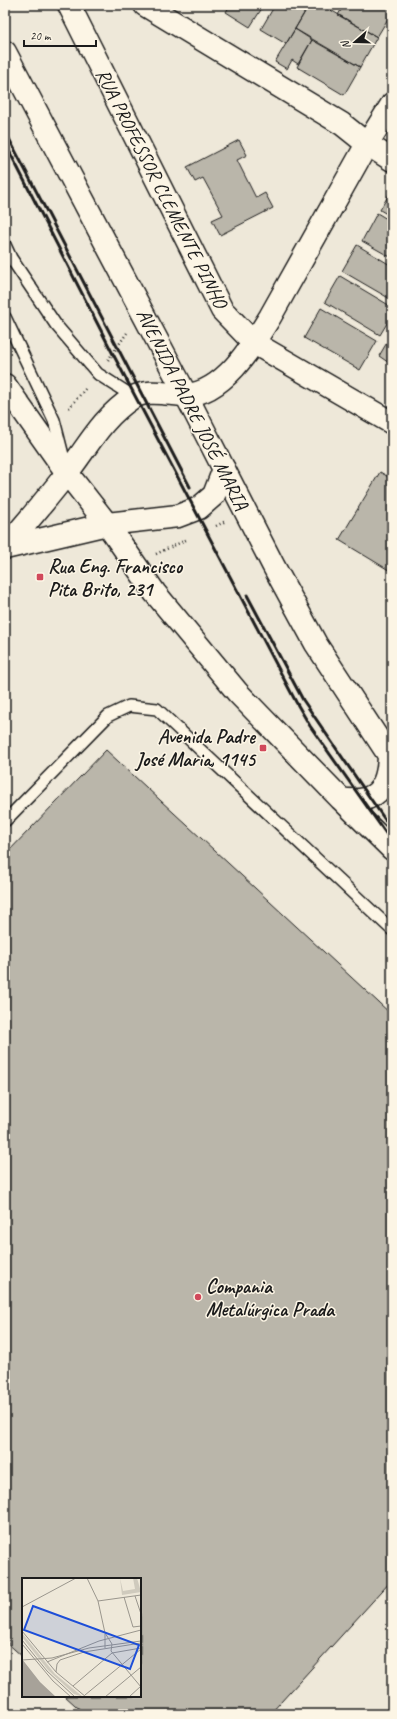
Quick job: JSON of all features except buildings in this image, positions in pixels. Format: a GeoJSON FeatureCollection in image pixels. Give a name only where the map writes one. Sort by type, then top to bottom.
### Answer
{"type":"FeatureCollection","features":[{"type":"Feature","properties":{"kind":"street","name":"RUA PROFESSOR CLEMENTE PINHO"},"geometry":{"type":"LineString","coordinates":[[69,5],[222,310],[254,343],[392,423]]}},
{"type":"Feature","properties":{"kind":"street"},"geometry":{"type":"LineString","coordinates":[[145,5],[342,124],[367,144],[392,160]]}},
{"type":"Feature","properties":{"kind":"street","name":"AVENIDA PADRE JOSÉ MARIA"},"geometry":{"type":"LineString","coordinates":[[5,52],[186,395],[273,565],[316,644],[390,758]]}},
{"type":"Feature","properties":{"kind":"street"},"geometry":{"type":"LineString","coordinates":[[224,469],[214,495],[198,508],[178,516],[107,524],[5,548],[68,473],[103,423],[134,397],[157,392],[186,395],[204,391],[217,384],[233,368],[254,343],[367,144],[392,104]]}},
{"type":"Feature","properties":{"kind":"street"},"geometry":{"type":"LineString","coordinates":[[5,385],[155,592],[238,693],[392,849]]}},
{"type":"Feature","properties":{"kind":"street"},"geometry":{"type":"LineString","coordinates":[[341,799],[352,801],[366,799],[377,793],[385,782],[390,758]]}},
{"type":"Feature","properties":{"kind":"lane"},"geometry":{"type":"LineString","coordinates":[[5,245],[11,258],[56,325],[98,374],[134,397]]}},
{"type":"Feature","properties":{"kind":"lane"},"geometry":{"type":"LineString","coordinates":[[5,317],[54,420],[68,473]]}},
{"type":"Feature","properties":{"kind":"lane"},"geometry":{"type":"LineString","coordinates":[[5,821],[108,716],[128,706],[157,709],[392,930]]}},
{"type":"Feature","properties":{"kind":"railway"},"geometry":{"type":"LineString","coordinates":[[5,131],[190,487]]}},
{"type":"Feature","properties":{"kind":"railway"},"geometry":{"type":"LineString","coordinates":[[5,143],[113,354],[296,702],[310,726],[392,842]]}},
{"type":"Feature","properties":{"kind":"railway"},"geometry":{"type":"LineString","coordinates":[[247,595],[303,700],[392,830]]}},
{"type":"Feature","properties":{"kind":"place","name":"Rua Eng. Francisco Pita Brito, 231"},"geometry":{"type":"Point","coordinates":[40,577]}},
{"type":"Feature","properties":{"kind":"place","name":"Avenida Padre José Maria, 1145"},"geometry":{"type":"Point","coordinates":[263,748]}},
{"type":"Feature","properties":{"kind":"place","name":"Compania Metalúrgica Prada"},"geometry":{"type":"Point","coordinates":[198,1297]}}]}
